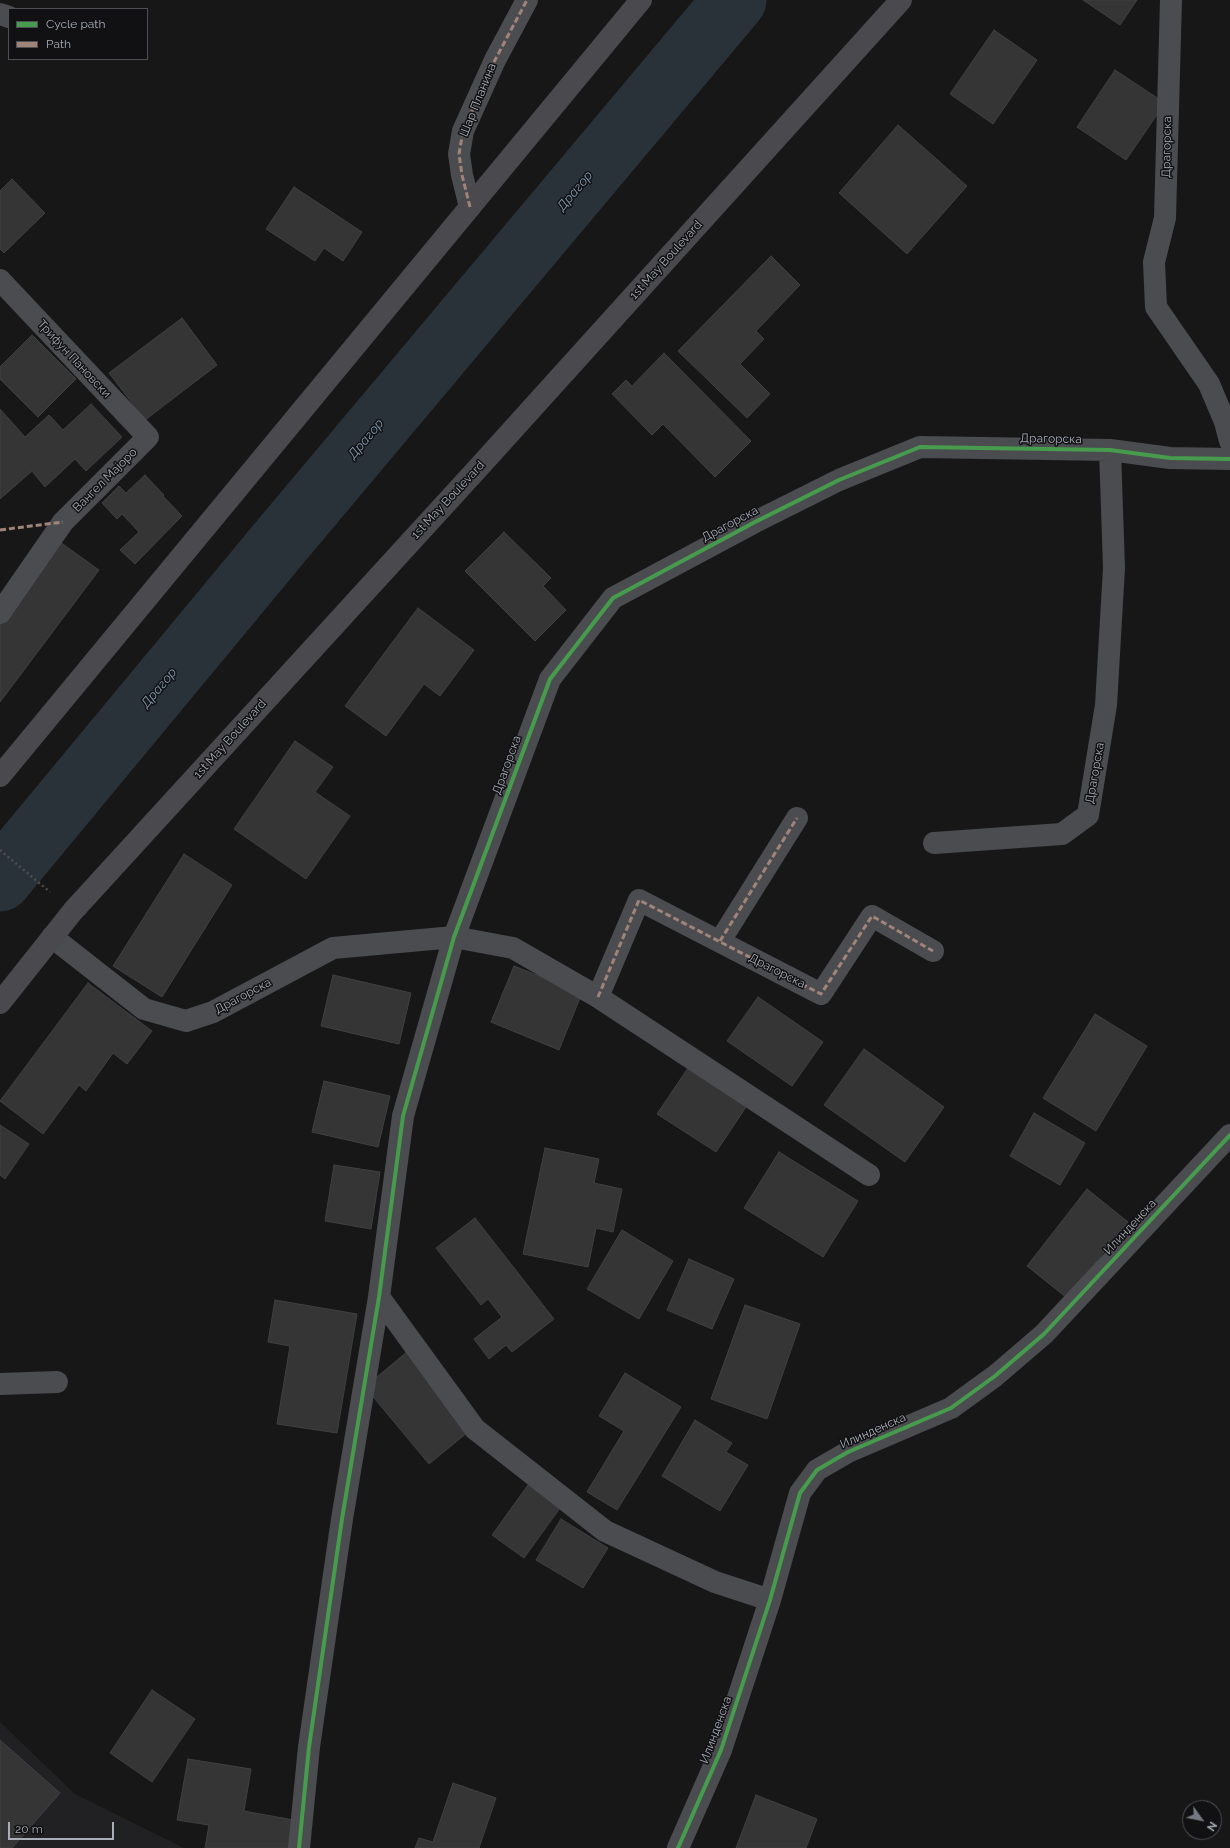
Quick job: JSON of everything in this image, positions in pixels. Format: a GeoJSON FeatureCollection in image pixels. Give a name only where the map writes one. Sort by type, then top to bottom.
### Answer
{"type":"FeatureCollection","features":[{"type":"Feature","properties":{"kind":"main road"},"geometry":{"type":"LineString","coordinates":[[0,776],[641,0]]}},
{"type":"Feature","properties":{"kind":"main road","name":"1st May Boulevard"},"geometry":{"type":"LineString","coordinates":[[0,1002],[72,911],[484,461],[901,0]]}},
{"type":"Feature","properties":{"kind":"street","name":"Шар Планина"},"geometry":{"type":"LineString","coordinates":[[470,207],[462,176],[459,154],[463,131],[495,60],[527,0]]}},
{"type":"Feature","properties":{"kind":"street","name":"Драгорска"},"geometry":{"type":"LineString","coordinates":[[1171,0],[1165,218],[1154,262],[1156,307],[1209,384],[1226,422],[1230,441]]}},
{"type":"Feature","properties":{"kind":"street","name":"Трифун Пановски"},"geometry":{"type":"LineString","coordinates":[[0,280],[148,437]]}},
{"type":"Feature","properties":{"kind":"street","name":"Вангел Мајоро"},"geometry":{"type":"LineString","coordinates":[[0,613],[63,522],[148,437]]}},
{"type":"Feature","properties":{"kind":"street","name":"Драгорска"},"geometry":{"type":"LineString","coordinates":[[454,937],[550,678],[613,598],[755,522],[839,480],[920,447],[1110,450],[1170,458],[1230,459]]}},
{"type":"Feature","properties":{"kind":"street","name":"Драгорска"},"geometry":{"type":"LineString","coordinates":[[934,843],[1062,834],[1088,815],[1107,697],[1114,568],[1110,450]]}},
{"type":"Feature","properties":{"kind":"street"},"geometry":{"type":"LineString","coordinates":[[720,941],[797,818]]}},
{"type":"Feature","properties":{"kind":"street","name":"Драгорска"},"geometry":{"type":"LineString","coordinates":[[598,997],[639,900],[822,994],[872,916],[933,951]]}},
{"type":"Feature","properties":{"kind":"street","name":"Драгорска"},"geometry":{"type":"LineString","coordinates":[[52,937],[144,1009],[186,1021],[213,1012],[333,948],[454,937],[513,948],[598,997],[869,1175]]}},
{"type":"Feature","properties":{"kind":"street"},"geometry":{"type":"LineString","coordinates":[[299,1848],[309,1747],[342,1519],[379,1297],[402,1116],[454,937]]}},
{"type":"Feature","properties":{"kind":"street","name":"Илинденска"},"geometry":{"type":"LineString","coordinates":[[678,1848],[721,1750],[770,1600],[800,1493],[817,1470],[848,1452],[951,1408],[995,1376],[1044,1334],[1230,1135]]}},
{"type":"Feature","properties":{"kind":"street"},"geometry":{"type":"LineString","coordinates":[[379,1297],[475,1429],[598,1526],[605,1531],[715,1582],[770,1600]]}},
{"type":"Feature","properties":{"kind":"street"},"geometry":{"type":"LineString","coordinates":[[0,1384],[56,1382]]}},
{"type":"Feature","properties":{"kind":"path"},"geometry":{"type":"LineString","coordinates":[[0,850],[39,882]]}},
{"type":"Feature","properties":{"kind":"shaded area"},"geometry":{"type":"Polygon","coordinates":[[[0,1722],[75,1794],[184,1848],[0,1848],[0,1722]]]}},
{"type":"Feature","properties":{"kind":"building"},"geometry":{"type":"Polygon","coordinates":[[[1083,0],[1137,0],[1120,25],[1083,0]]]}},
{"type":"Feature","properties":{"kind":"building"},"geometry":{"type":"Polygon","coordinates":[[[994,30],[1037,60],[993,124],[950,94],[994,30]]]}},
{"type":"Feature","properties":{"kind":"building"},"geometry":{"type":"Polygon","coordinates":[[[1115,70],[1165,103],[1126,160],[1077,127],[1115,70]]]}},
{"type":"Feature","properties":{"kind":"building"},"geometry":{"type":"Polygon","coordinates":[[[898,125],[967,186],[907,254],[839,193],[898,125]]]}},
{"type":"Feature","properties":{"kind":"building"},"geometry":{"type":"Polygon","coordinates":[[[12,179],[45,213],[4,253],[0,249],[0,191],[12,179]]]}},
{"type":"Feature","properties":{"kind":"building"},"geometry":{"type":"Polygon","coordinates":[[[294,187],[362,232],[343,261],[324,248],[315,261],[266,229],[294,187]]]}},
{"type":"Feature","properties":{"kind":"building"},"geometry":{"type":"Polygon","coordinates":[[[771,256],[800,285],[756,331],[764,339],[740,364],[770,394],[747,418],[678,351],[771,256]]]}},
{"type":"Feature","properties":{"kind":"building"},"geometry":{"type":"Polygon","coordinates":[[[182,318],[217,365],[145,420],[109,373],[182,318]]]}},
{"type":"Feature","properties":{"kind":"building"},"geometry":{"type":"Polygon","coordinates":[[[32,335],[76,379],[38,417],[0,379],[0,367],[32,335]]]}},
{"type":"Feature","properties":{"kind":"building"},"geometry":{"type":"Polygon","coordinates":[[[664,353],[751,441],[715,477],[663,424],[652,435],[612,394],[626,380],[632,386],[664,353]]]}},
{"type":"Feature","properties":{"kind":"building"},"geometry":{"type":"Polygon","coordinates":[[[91,404],[122,437],[86,471],[75,459],[45,487],[32,471],[0,499],[0,409],[25,437],[49,415],[63,430],[91,404]]]}},
{"type":"Feature","properties":{"kind":"building"},"geometry":{"type":"Polygon","coordinates":[[[145,475],[182,516],[135,564],[120,550],[139,532],[122,514],[117,519],[102,503],[119,486],[126,493],[145,475]]]}},
{"type":"Feature","properties":{"kind":"building"},"geometry":{"type":"Polygon","coordinates":[[[504,532],[551,578],[543,586],[566,610],[535,641],[465,571],[504,532]]]}},
{"type":"Feature","properties":{"kind":"building"},"geometry":{"type":"Polygon","coordinates":[[[60,542],[99,570],[0,702],[0,622],[60,542]]]}},
{"type":"Feature","properties":{"kind":"building"},"geometry":{"type":"Polygon","coordinates":[[[418,608],[474,650],[440,696],[424,684],[386,736],[345,706],[418,608]]]}},
{"type":"Feature","properties":{"kind":"building"},"geometry":{"type":"Polygon","coordinates":[[[295,741],[333,767],[315,792],[350,816],[306,879],[234,829],[295,741]]]}},
{"type":"Feature","properties":{"kind":"building"},"geometry":{"type":"Polygon","coordinates":[[[184,854],[232,885],[162,997],[113,966],[184,854]]]}},
{"type":"Feature","properties":{"kind":"building"},"geometry":{"type":"Polygon","coordinates":[[[514,966],[582,993],[559,1050],[491,1022],[514,966]]]}},
{"type":"Feature","properties":{"kind":"building"},"geometry":{"type":"Polygon","coordinates":[[[333,975],[411,993],[399,1044],[321,1026],[333,975]]]}},
{"type":"Feature","properties":{"kind":"building"},"geometry":{"type":"Polygon","coordinates":[[[88,983],[152,1031],[127,1064],[113,1053],[86,1091],[79,1085],[43,1134],[0,1101],[88,983]]]}},
{"type":"Feature","properties":{"kind":"building"},"geometry":{"type":"Polygon","coordinates":[[[758,997],[823,1042],[792,1086],[727,1041],[758,997]]]}},
{"type":"Feature","properties":{"kind":"building"},"geometry":{"type":"Polygon","coordinates":[[[1095,1014],[1147,1046],[1096,1131],[1043,1098],[1095,1014]]]}},
{"type":"Feature","properties":{"kind":"building"},"geometry":{"type":"Polygon","coordinates":[[[864,1049],[944,1107],[905,1162],[824,1105],[864,1049]]]}},
{"type":"Feature","properties":{"kind":"building"},"geometry":{"type":"Polygon","coordinates":[[[690,1065],[748,1104],[716,1152],[657,1114],[690,1065]]]}},
{"type":"Feature","properties":{"kind":"building"},"geometry":{"type":"Polygon","coordinates":[[[324,1081],[390,1096],[378,1147],[312,1132],[324,1081]]]}},
{"type":"Feature","properties":{"kind":"building"},"geometry":{"type":"Polygon","coordinates":[[[1034,1113],[1085,1143],[1060,1185],[1010,1156],[1034,1113]]]}},
{"type":"Feature","properties":{"kind":"building"},"geometry":{"type":"Polygon","coordinates":[[[0,1125],[29,1144],[5,1179],[0,1175],[0,1125]]]}},
{"type":"Feature","properties":{"kind":"building"},"geometry":{"type":"Polygon","coordinates":[[[545,1148],[599,1159],[594,1183],[622,1189],[613,1232],[596,1228],[588,1267],[523,1254],[545,1148]]]}},
{"type":"Feature","properties":{"kind":"building"},"geometry":{"type":"Polygon","coordinates":[[[779,1152],[858,1201],[823,1257],[744,1208],[779,1152]]]}},
{"type":"Feature","properties":{"kind":"building"},"geometry":{"type":"Polygon","coordinates":[[[334,1165],[380,1172],[371,1229],[325,1221],[334,1165]]]}},
{"type":"Feature","properties":{"kind":"building"},"geometry":{"type":"Polygon","coordinates":[[[1087,1189],[1128,1222],[1067,1298],[1027,1266],[1087,1189]]]}},
{"type":"Feature","properties":{"kind":"building"},"geometry":{"type":"Polygon","coordinates":[[[475,1218],[554,1319],[512,1352],[506,1345],[489,1359],[474,1339],[502,1317],[488,1299],[481,1305],[436,1248],[475,1218]]]}},
{"type":"Feature","properties":{"kind":"building"},"geometry":{"type":"Polygon","coordinates":[[[622,1230],[673,1261],[639,1319],[587,1289],[622,1230]]]}},
{"type":"Feature","properties":{"kind":"building"},"geometry":{"type":"Polygon","coordinates":[[[689,1259],[734,1279],[712,1329],[667,1310],[689,1259]]]}},
{"type":"Feature","properties":{"kind":"building"},"geometry":{"type":"Polygon","coordinates":[[[275,1300],[357,1314],[337,1433],[277,1424],[290,1346],[268,1342],[275,1300]]]}},
{"type":"Feature","properties":{"kind":"building"},"geometry":{"type":"Polygon","coordinates":[[[745,1305],[800,1324],[767,1419],[711,1399],[745,1305]]]}},
{"type":"Feature","properties":{"kind":"building"},"geometry":{"type":"Polygon","coordinates":[[[408,1351],[473,1428],[429,1464],[365,1387],[408,1351]]]}},
{"type":"Feature","properties":{"kind":"building"},"geometry":{"type":"Polygon","coordinates":[[[625,1373],[681,1407],[617,1510],[587,1492],[624,1431],[599,1416],[625,1373]]]}},
{"type":"Feature","properties":{"kind":"building"},"geometry":{"type":"Polygon","coordinates":[[[695,1420],[732,1443],[726,1452],[748,1465],[720,1511],[662,1476],[695,1420]]]}},
{"type":"Feature","properties":{"kind":"building"},"geometry":{"type":"Polygon","coordinates":[[[528,1485],[560,1508],[524,1558],[492,1535],[528,1485]]]}},
{"type":"Feature","properties":{"kind":"building"},"geometry":{"type":"Polygon","coordinates":[[[561,1519],[608,1548],[583,1588],[536,1560],[561,1519]]]}},
{"type":"Feature","properties":{"kind":"building"},"geometry":{"type":"Polygon","coordinates":[[[152,1690],[195,1719],[152,1782],[110,1753],[152,1690]]]}},
{"type":"Feature","properties":{"kind":"building"},"geometry":{"type":"Polygon","coordinates":[[[0,1740],[60,1793],[12,1848],[0,1848],[0,1740]]]}},
{"type":"Feature","properties":{"kind":"building"},"geometry":{"type":"Polygon","coordinates":[[[188,1759],[251,1769],[244,1811],[299,1821],[294,1848],[205,1848],[209,1825],[177,1820],[188,1759]]]}},
{"type":"Feature","properties":{"kind":"building"},"geometry":{"type":"Polygon","coordinates":[[[453,1783],[496,1798],[479,1848],[415,1848],[419,1838],[433,1842],[453,1783]]]}},
{"type":"Feature","properties":{"kind":"building"},"geometry":{"type":"Polygon","coordinates":[[[756,1795],[817,1819],[806,1848],[736,1848],[756,1795]]]}},
{"type":"Feature","properties":{"kind":"waterway","name":"Драгор"},"geometry":{"type":"LineString","coordinates":[[0,880],[276,547],[735,0]]}},
{"type":"Feature","properties":{"kind":"marked path"},"geometry":{"type":"LineString","coordinates":[[470,207],[462,175],[459,154],[463,131],[495,60],[527,0]]}},
{"type":"Feature","properties":{"kind":"marked path"},"geometry":{"type":"LineString","coordinates":[[0,530],[63,522]]}},
{"type":"Feature","properties":{"kind":"marked path"},"geometry":{"type":"LineString","coordinates":[[720,941],[797,818]]}},
{"type":"Feature","properties":{"kind":"marked path"},"geometry":{"type":"LineString","coordinates":[[598,997],[639,900],[821,994],[872,916],[933,951]]}},
{"type":"Feature","properties":{"kind":"cycle path"},"geometry":{"type":"LineString","coordinates":[[299,1848],[309,1747],[342,1519],[379,1297],[403,1116],[454,937],[550,679],[613,598],[755,522],[839,480],[920,447],[1110,450],[1170,458],[1230,459]]}},
{"type":"Feature","properties":{"kind":"cycle path"},"geometry":{"type":"LineString","coordinates":[[678,1848],[721,1750],[770,1600],[800,1493],[817,1470],[848,1452],[951,1408],[995,1376],[1044,1334],[1230,1135]]}}]}
